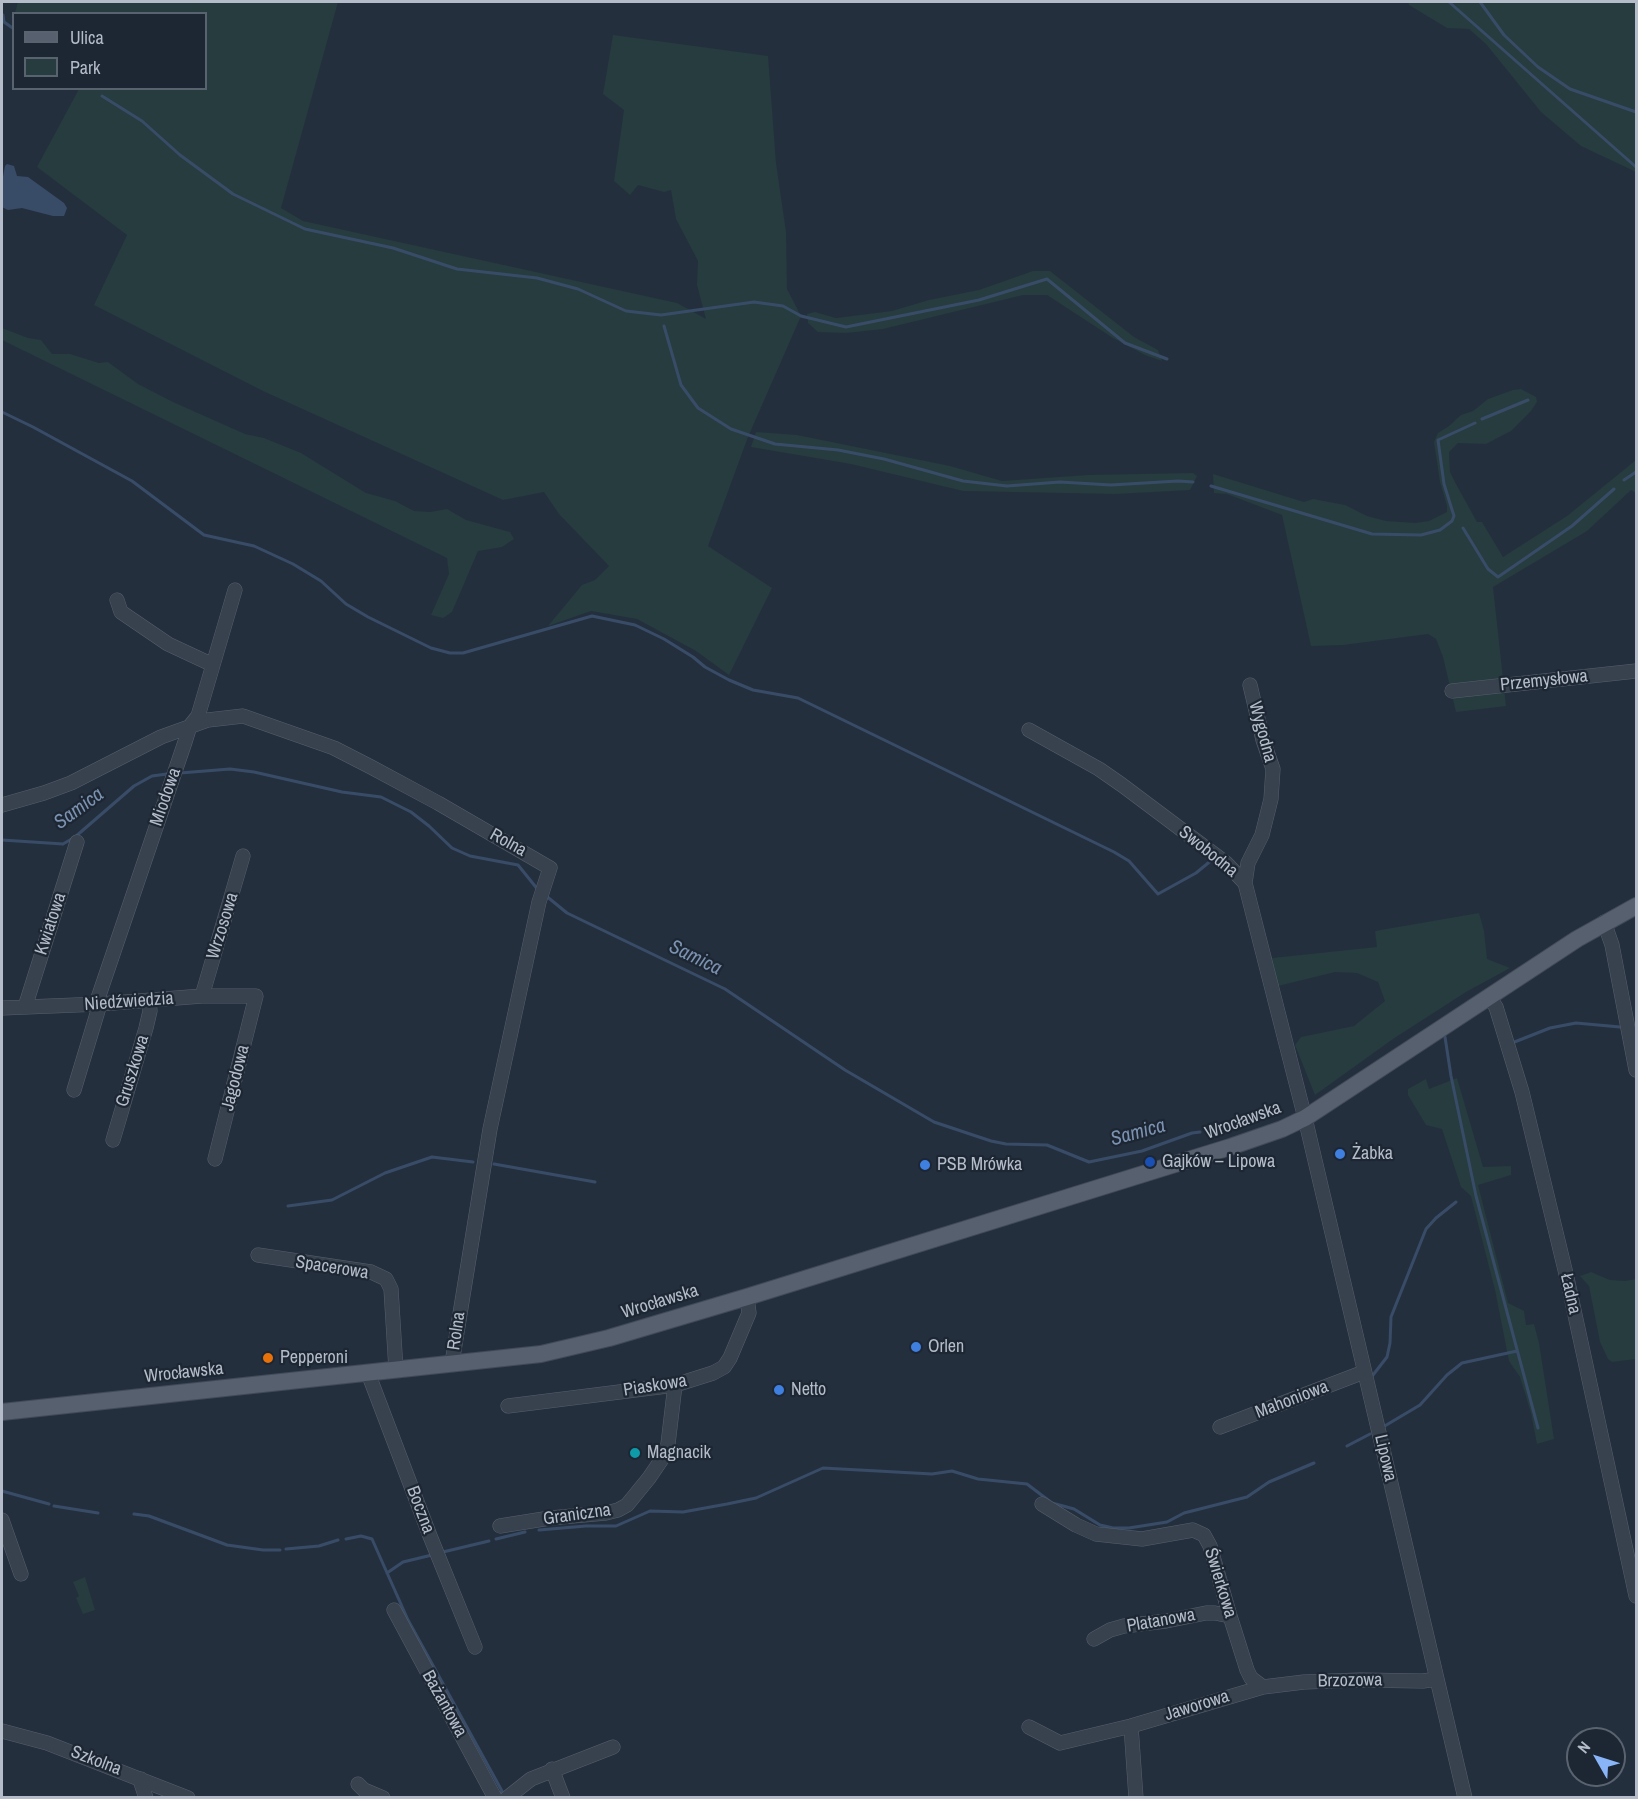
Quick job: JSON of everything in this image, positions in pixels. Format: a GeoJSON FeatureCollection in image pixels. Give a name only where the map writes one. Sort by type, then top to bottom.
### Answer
{"type":"FeatureCollection","features":[{"type":"Feature","properties":{"kind":"main road"},"geometry":{"type":"LineString","coordinates":[[1489,997],[1604,922],[1636,906]]}},
{"type":"Feature","properties":{"kind":"main road","name":"Wrocławska"},"geometry":{"type":"LineString","coordinates":[[2,1412],[541,1354],[570,1348],[747,1297],[1282,1129],[1305,1118],[1489,997]]}},
{"type":"Feature","properties":{"kind":"street","name":"Miodowa"},"geometry":{"type":"LineString","coordinates":[[74,1090],[98,1004],[190,726],[198,716],[235,590]]}},
{"type":"Feature","properties":{"kind":"street"},"geometry":{"type":"LineString","coordinates":[[117,600],[121,612],[168,644],[213,664]]}},
{"type":"Feature","properties":{"kind":"street","name":"Przemysłowa"},"geometry":{"type":"LineString","coordinates":[[1452,690],[1636,671]]}},
{"type":"Feature","properties":{"kind":"street","name":"Wygodna"},"geometry":{"type":"LineString","coordinates":[[1245,883],[1248,863],[1262,835],[1271,799],[1273,769],[1263,740],[1250,685]]}},
{"type":"Feature","properties":{"kind":"street","name":"Rolna"},"geometry":{"type":"LineString","coordinates":[[2,805],[44,794],[71,783],[161,737],[190,726],[208,720],[243,716],[334,748],[438,803],[550,868],[490,1129],[452,1363]]}},
{"type":"Feature","properties":{"kind":"street","name":"Swobodna"},"geometry":{"type":"LineString","coordinates":[[1029,730],[1099,769],[1122,785],[1226,863],[1245,883],[1305,1118]]}},
{"type":"Feature","properties":{"kind":"street","name":"Kwiatowa"},"geometry":{"type":"LineString","coordinates":[[25,1007],[77,842]]}},
{"type":"Feature","properties":{"kind":"street","name":"Wrzosowa"},"geometry":{"type":"LineString","coordinates":[[202,996],[243,856]]}},
{"type":"Feature","properties":{"kind":"street"},"geometry":{"type":"LineString","coordinates":[[1604,922],[1616,967],[1636,1070]]}},
{"type":"Feature","properties":{"kind":"street","name":"Niedźwiedzia"},"geometry":{"type":"LineString","coordinates":[[2,1008],[149,1001],[202,996],[256,996]]}},
{"type":"Feature","properties":{"kind":"street","name":"Jagodowa"},"geometry":{"type":"LineString","coordinates":[[214,1159],[256,996]]}},
{"type":"Feature","properties":{"kind":"street","name":"Ładna"},"geometry":{"type":"LineString","coordinates":[[1489,997],[1496,1007],[1522,1092],[1567,1278],[1636,1596]]}},
{"type":"Feature","properties":{"kind":"street","name":"Gruszkowa"},"geometry":{"type":"LineString","coordinates":[[112,1140],[146,1028],[150,1011],[149,1001]]}},
{"type":"Feature","properties":{"kind":"street","name":"Lipowa"},"geometry":{"type":"LineString","coordinates":[[1305,1118],[1465,1797]]}},
{"type":"Feature","properties":{"kind":"street","name":"Spacerowa"},"geometry":{"type":"LineString","coordinates":[[258,1255],[371,1272],[386,1279],[391,1289],[396,1370]]}},
{"type":"Feature","properties":{"kind":"street","name":"Piaskowa"},"geometry":{"type":"LineString","coordinates":[[508,1406],[675,1385],[713,1373],[724,1367],[749,1313],[747,1297]]}},
{"type":"Feature","properties":{"kind":"street","name":"Mahoniowa"},"geometry":{"type":"LineString","coordinates":[[1220,1427],[1365,1372]]}},
{"type":"Feature","properties":{"kind":"street","name":"Boczna"},"geometry":{"type":"LineString","coordinates":[[368,1373],[475,1647]]}},
{"type":"Feature","properties":{"kind":"street","name":"Graniczna"},"geometry":{"type":"LineString","coordinates":[[500,1526],[550,1518],[606,1513],[627,1505],[649,1478],[668,1444],[675,1385]]}},
{"type":"Feature","properties":{"kind":"street","name":"Świerkowa"},"geometry":{"type":"LineString","coordinates":[[1042,1504],[1076,1525],[1096,1534],[1142,1539],[1181,1531],[1198,1531],[1204,1535],[1210,1546],[1247,1670],[1251,1678],[1263,1687]]}},
{"type":"Feature","properties":{"kind":"street"},"geometry":{"type":"LineString","coordinates":[[2,1520],[21,1574]]}},
{"type":"Feature","properties":{"kind":"street","name":"Bażantowa"},"geometry":{"type":"LineString","coordinates":[[394,1610],[495,1797]]}},
{"type":"Feature","properties":{"kind":"street","name":"Platanowa"},"geometry":{"type":"LineString","coordinates":[[1094,1639],[1110,1630],[1124,1626],[1206,1613],[1230,1616]]}},
{"type":"Feature","properties":{"kind":"street","name":"Brzozowa"},"geometry":{"type":"LineString","coordinates":[[1263,1687],[1304,1682],[1360,1680],[1423,1682],[1437,1679]]}},
{"type":"Feature","properties":{"kind":"street","name":"Jaworowa"},"geometry":{"type":"LineString","coordinates":[[1029,1727],[1060,1743],[1131,1726],[1263,1687]]}},
{"type":"Feature","properties":{"kind":"street"},"geometry":{"type":"LineString","coordinates":[[1131,1726],[1136,1797]]}},
{"type":"Feature","properties":{"kind":"street","name":"Szkolna"},"geometry":{"type":"LineString","coordinates":[[2,1731],[47,1743],[188,1797]]}},
{"type":"Feature","properties":{"kind":"street"},"geometry":{"type":"LineString","coordinates":[[507,1797],[531,1779],[613,1747]]}},
{"type":"Feature","properties":{"kind":"street"},"geometry":{"type":"LineString","coordinates":[[552,1770],[563,1797]]}},
{"type":"Feature","properties":{"kind":"street"},"geometry":{"type":"LineString","coordinates":[[141,1779],[147,1797]]}},
{"type":"Feature","properties":{"kind":"street"},"geometry":{"type":"LineString","coordinates":[[358,1784],[364,1790],[383,1797]]}},
{"type":"Feature","properties":{"kind":"green space"},"geometry":{"type":"Polygon","coordinates":[[[18,2],[338,2],[281,208],[303,221],[677,303],[706,319],[697,285],[698,261],[676,219],[671,190],[664,192],[638,185],[630,195],[614,181],[624,110],[603,94],[613,35],[768,56],[776,163],[786,232],[787,289],[801,316],[748,437],[708,546],[772,588],[729,675],[696,651],[637,619],[591,611],[548,626],[582,585],[595,580],[609,566],[559,514],[544,492],[503,500],[263,391],[94,305],[127,235],[37,167],[78,90],[207,90],[207,12],[15,12],[18,2]]]}},
{"type":"Feature","properties":{"kind":"green space"},"geometry":{"type":"Polygon","coordinates":[[[1408,2],[1636,2],[1636,172],[1581,146],[1541,112],[1486,44],[1469,29],[1447,28],[1409,5],[1408,2]]]}},
{"type":"Feature","properties":{"kind":"green space"},"geometry":{"type":"Polygon","coordinates":[[[1033,271],[1050,271],[1134,337],[1158,350],[1162,361],[1113,338],[1047,295],[1023,295],[883,329],[846,333],[818,332],[808,323],[807,314],[815,312],[836,318],[892,311],[929,300],[979,290],[1033,271]]]}},
{"type":"Feature","properties":{"kind":"green space"},"geometry":{"type":"Polygon","coordinates":[[[2,328],[28,338],[41,340],[52,354],[70,354],[99,363],[108,362],[138,384],[173,402],[245,434],[264,438],[301,453],[366,493],[395,501],[414,511],[430,512],[447,509],[466,520],[510,532],[514,539],[502,547],[478,551],[452,612],[443,618],[431,615],[449,574],[447,558],[2,340],[2,328]]]}},
{"type":"Feature","properties":{"kind":"green space"},"geometry":{"type":"Polygon","coordinates":[[[1521,389],[1536,397],[1537,402],[1511,431],[1486,444],[1458,443],[1449,452],[1450,472],[1456,484],[1477,522],[1482,522],[1503,557],[1567,516],[1636,460],[1636,493],[1631,490],[1587,531],[1493,587],[1506,706],[1456,712],[1443,657],[1436,639],[1428,634],[1343,645],[1311,646],[1282,515],[1227,494],[1214,493],[1213,474],[1304,502],[1313,499],[1345,505],[1367,516],[1386,521],[1415,523],[1429,521],[1447,512],[1434,442],[1438,433],[1461,415],[1473,411],[1488,399],[1521,389]]]}},
{"type":"Feature","properties":{"kind":"green space"},"geometry":{"type":"Polygon","coordinates":[[[756,432],[797,435],[950,466],[1002,481],[1088,475],[1193,473],[1197,476],[1190,490],[1116,494],[963,491],[851,464],[751,447],[756,432]]]}},
{"type":"Feature","properties":{"kind":"green space"},"geometry":{"type":"Polygon","coordinates":[[[1479,913],[1484,931],[1487,959],[1510,968],[1466,992],[1393,1039],[1315,1095],[1295,1045],[1301,1037],[1354,1026],[1385,1001],[1378,982],[1357,973],[1335,972],[1278,986],[1272,958],[1377,947],[1375,931],[1479,913]]]}},
{"type":"Feature","properties":{"kind":"green space"},"geometry":{"type":"Polygon","coordinates":[[[1457,1078],[1483,1167],[1511,1166],[1511,1175],[1478,1185],[1508,1303],[1524,1311],[1526,1325],[1534,1324],[1539,1343],[1554,1439],[1537,1444],[1531,1413],[1520,1377],[1509,1361],[1495,1290],[1471,1196],[1461,1187],[1442,1129],[1426,1125],[1408,1095],[1408,1089],[1426,1079],[1429,1089],[1457,1078]]]}},
{"type":"Feature","properties":{"kind":"green space"},"geometry":{"type":"Polygon","coordinates":[[[1591,1272],[1610,1280],[1636,1279],[1636,1359],[1612,1362],[1608,1359],[1600,1342],[1589,1286],[1580,1276],[1591,1272]]]}},
{"type":"Feature","properties":{"kind":"green space"},"geometry":{"type":"Polygon","coordinates":[[[85,1577],[95,1610],[83,1614],[76,1598],[79,1596],[73,1582],[85,1577]]]}},
{"type":"Feature","properties":{"kind":"water"},"geometry":{"type":"Polygon","coordinates":[[[7,164],[14,166],[17,176],[28,177],[64,203],[67,208],[64,216],[53,216],[22,208],[8,210],[2,207],[2,182],[7,164]]]}},
{"type":"Feature","properties":{"kind":"waterway"},"geometry":{"type":"LineString","coordinates":[[1449,2],[1636,167]]}},
{"type":"Feature","properties":{"kind":"waterway"},"geometry":{"type":"LineString","coordinates":[[1480,2],[1504,35],[1538,67],[1570,89],[1636,112]]}},
{"type":"Feature","properties":{"kind":"waterway"},"geometry":{"type":"LineString","coordinates":[[3,15],[4,22],[12,28]]}},
{"type":"Feature","properties":{"kind":"waterway"},"geometry":{"type":"LineString","coordinates":[[102,96],[142,121],[180,155],[233,194],[305,229],[393,248],[457,269],[537,278],[578,289],[626,311],[661,315],[754,302],[783,306],[801,316],[846,327],[979,300],[1047,279],[1125,343],[1167,359]]}},
{"type":"Feature","properties":{"kind":"waterway"},"geometry":{"type":"LineString","coordinates":[[664,326],[681,385],[698,408],[731,429],[775,444],[838,450],[884,459],[963,481],[1007,486],[1060,482],[1111,485],[1193,482]]}},
{"type":"Feature","properties":{"kind":"waterway"},"geometry":{"type":"LineString","coordinates":[[1482,419],[1528,400]]}},
{"type":"Feature","properties":{"kind":"waterway"},"geometry":{"type":"LineString","coordinates":[[2,412],[132,481],[204,535],[254,546],[293,564],[321,581],[346,604],[431,648],[450,653],[463,653],[592,616],[635,625],[664,639],[705,667],[729,680],[753,690],[798,698],[1114,852],[1129,861],[1158,894],[1196,873],[1213,859]]}},
{"type":"Feature","properties":{"kind":"waterway"},"geometry":{"type":"LineString","coordinates":[[1211,486],[1372,534],[1421,535],[1440,530],[1452,521],[1454,516],[1444,484],[1438,440],[1475,423]]}},
{"type":"Feature","properties":{"kind":"waterway"},"geometry":{"type":"LineString","coordinates":[[1624,480],[1636,472]]}},
{"type":"Feature","properties":{"kind":"waterway"},"geometry":{"type":"LineString","coordinates":[[1463,528],[1488,569],[1498,577],[1572,526],[1614,489]]}},
{"type":"Feature","properties":{"kind":"waterway","name":"Samica"},"geometry":{"type":"LineString","coordinates":[[180,773],[230,769],[254,772],[342,792],[381,797],[411,812],[452,848],[470,856],[518,865],[539,891]]}},
{"type":"Feature","properties":{"kind":"waterway","name":"Samica"},"geometry":{"type":"LineString","coordinates":[[2,840],[63,844],[75,837],[134,786],[152,776],[167,774]]}},
{"type":"Feature","properties":{"kind":"waterway","name":"Samica"},"geometry":{"type":"LineString","coordinates":[[545,895],[567,913],[725,989],[845,1070],[934,1122],[991,1141],[1006,1144],[1047,1145],[1089,1162],[1142,1151],[1200,1132]]}},
{"type":"Feature","properties":{"kind":"waterway"},"geometry":{"type":"LineString","coordinates":[[1512,1043],[1550,1028],[1576,1023],[1620,1027]]}},
{"type":"Feature","properties":{"kind":"waterway"},"geometry":{"type":"LineString","coordinates":[[1445,1037],[1476,1196],[1538,1428]]}},
{"type":"Feature","properties":{"kind":"waterway"},"geometry":{"type":"LineString","coordinates":[[288,1206],[332,1200],[385,1173],[432,1157],[473,1162]]}},
{"type":"Feature","properties":{"kind":"waterway"},"geometry":{"type":"LineString","coordinates":[[494,1164],[595,1182]]}},
{"type":"Feature","properties":{"kind":"waterway"},"geometry":{"type":"LineString","coordinates":[[1373,1375],[1387,1357],[1391,1317],[1426,1229],[1456,1202]]}},
{"type":"Feature","properties":{"kind":"waterway"},"geometry":{"type":"LineString","coordinates":[[1383,1427],[1420,1405],[1447,1375],[1462,1363],[1517,1351]]}},
{"type":"Feature","properties":{"kind":"waterway"},"geometry":{"type":"LineString","coordinates":[[1347,1446],[1370,1434]]}},
{"type":"Feature","properties":{"kind":"waterway"},"geometry":{"type":"LineString","coordinates":[[539,1530],[616,1526],[650,1511],[683,1512],[756,1498],[823,1468],[932,1474],[952,1471],[978,1479],[1027,1484],[1052,1503],[1074,1509],[1100,1525],[1129,1528],[1167,1522],[1184,1513],[1247,1497],[1269,1482],[1314,1463]]}},
{"type":"Feature","properties":{"kind":"waterway"},"geometry":{"type":"LineString","coordinates":[[2,1491],[49,1504]]}},
{"type":"Feature","properties":{"kind":"waterway"},"geometry":{"type":"LineString","coordinates":[[54,1506],[98,1513]]}},
{"type":"Feature","properties":{"kind":"waterway"},"geometry":{"type":"LineString","coordinates":[[134,1514],[149,1516],[227,1545],[280,1550]]}},
{"type":"Feature","properties":{"kind":"waterway"},"geometry":{"type":"LineString","coordinates":[[496,1539],[525,1532]]}},
{"type":"Feature","properties":{"kind":"waterway"},"geometry":{"type":"LineString","coordinates":[[346,1539],[361,1536],[372,1539],[408,1620],[502,1791],[499,1795]]}},
{"type":"Feature","properties":{"kind":"waterway"},"geometry":{"type":"LineString","coordinates":[[286,1549],[319,1546],[338,1540]]}},
{"type":"Feature","properties":{"kind":"waterway"},"geometry":{"type":"LineString","coordinates":[[443,1552],[489,1541]]}},
{"type":"Feature","properties":{"kind":"waterway"},"geometry":{"type":"LineString","coordinates":[[387,1573],[403,1562],[432,1555]]}},
{"type":"Feature","properties":{"kind":"place","name":"Żabka"},"geometry":{"type":"Point","coordinates":[1340,1154]}},
{"type":"Feature","properties":{"kind":"place","name":"Gajków – Lipowa"},"geometry":{"type":"Point","coordinates":[1150,1162]}},
{"type":"Feature","properties":{"kind":"place","name":"PSB Mrówka"},"geometry":{"type":"Point","coordinates":[925,1165]}},
{"type":"Feature","properties":{"kind":"place","name":"Orlen"},"geometry":{"type":"Point","coordinates":[916,1347]}},
{"type":"Feature","properties":{"kind":"place","name":"Pepperoni"},"geometry":{"type":"Point","coordinates":[268,1358]}},
{"type":"Feature","properties":{"kind":"place","name":"Netto"},"geometry":{"type":"Point","coordinates":[779,1390]}},
{"type":"Feature","properties":{"kind":"place","name":"Magnacik"},"geometry":{"type":"Point","coordinates":[635,1453]}}]}
